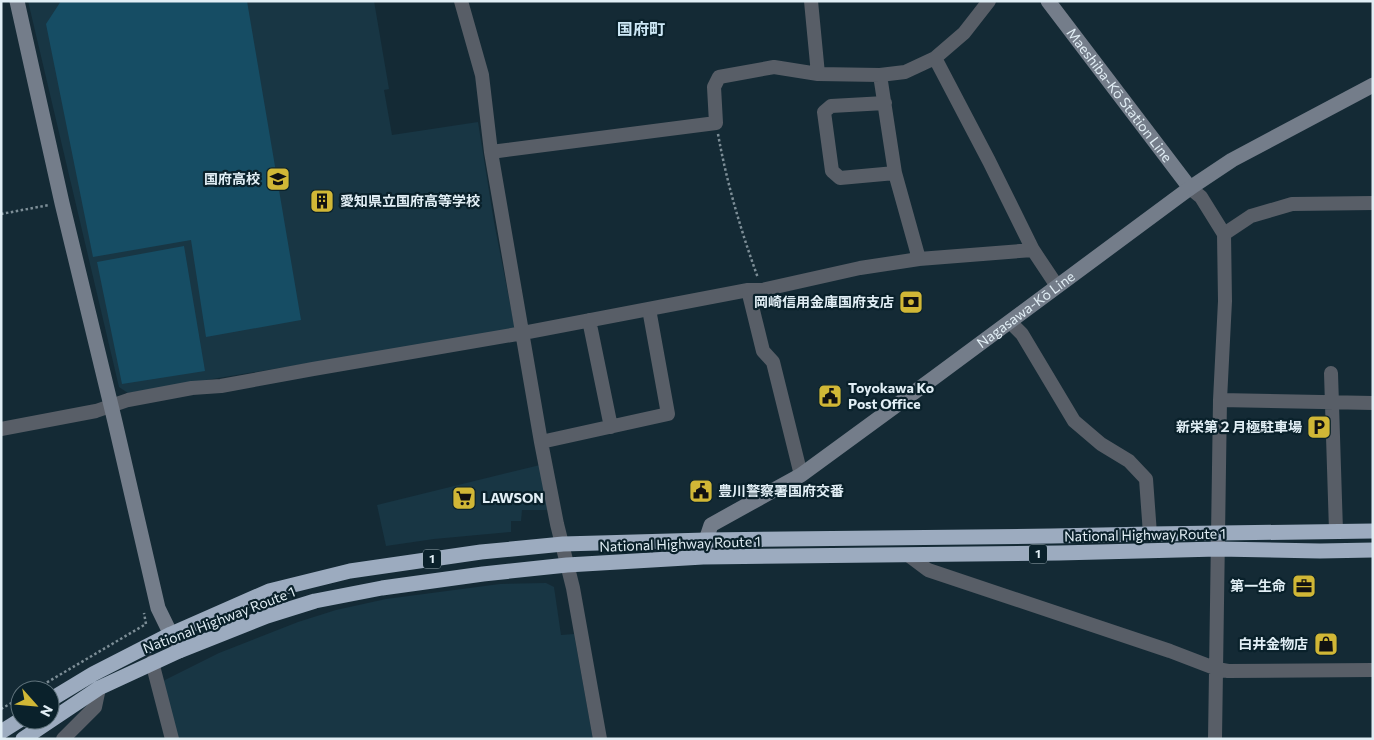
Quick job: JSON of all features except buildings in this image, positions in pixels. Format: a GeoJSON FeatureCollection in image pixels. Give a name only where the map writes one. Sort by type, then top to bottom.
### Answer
{"type":"FeatureCollection","features":[{"type":"Feature","properties":{"kind":"highway","name":"National Highway Route 1"},"geometry":{"type":"LineString","coordinates":[[60,694],[93,674],[171,634],[269,592],[350,571],[481,552],[563,544],[706,540],[1373,531]]}},
{"type":"Feature","properties":{"kind":"highway","name":"National Highway Route 1"},"geometry":{"type":"LineString","coordinates":[[24,739],[99,688],[152,662],[267,616],[315,601],[391,586],[567,565],[703,557],[1059,554],[1218,549],[1373,550]]}},
{"type":"Feature","properties":{"kind":"main road"},"geometry":{"type":"LineString","coordinates":[[17,1],[62,203],[158,608],[179,651]]}},
{"type":"Feature","properties":{"kind":"main road","name":"Maeshiba-Kō Station Line"},"geometry":{"type":"LineString","coordinates":[[1048,1],[1190,188]]}},
{"type":"Feature","properties":{"kind":"main road","name":"Nagasawa-Kō Line"},"geometry":{"type":"LineString","coordinates":[[703,557],[711,525],[801,475],[1190,188],[1232,160],[1373,85]]}},
{"type":"Feature","properties":{"kind":"street"},"geometry":{"type":"LineString","coordinates":[[461,1],[482,75],[491,152],[540,442],[573,588],[600,739]]}},
{"type":"Feature","properties":{"kind":"street"},"geometry":{"type":"LineString","coordinates":[[812,1],[818,74]]}},
{"type":"Feature","properties":{"kind":"street"},"geometry":{"type":"LineString","coordinates":[[491,152],[716,123],[714,87],[719,77],[774,67],[818,74],[880,75],[905,72],[935,58],[964,33],[989,1]]}},
{"type":"Feature","properties":{"kind":"street"},"geometry":{"type":"LineString","coordinates":[[935,58],[990,161],[1033,250],[1057,286]]}},
{"type":"Feature","properties":{"kind":"street"},"geometry":{"type":"LineString","coordinates":[[880,75],[895,173],[919,259]]}},
{"type":"Feature","properties":{"kind":"street"},"geometry":{"type":"LineString","coordinates":[[885,103],[831,106],[824,112],[832,171],[840,178],[895,173]]}},
{"type":"Feature","properties":{"kind":"street"},"geometry":{"type":"LineString","coordinates":[[1190,188],[1201,196],[1224,234],[1225,301],[1220,400],[1216,739]]}},
{"type":"Feature","properties":{"kind":"street"},"geometry":{"type":"LineString","coordinates":[[1224,234],[1250,216],[1292,204],[1373,203]]}},
{"type":"Feature","properties":{"kind":"street"},"geometry":{"type":"LineString","coordinates":[[1,429],[96,411],[128,400],[192,388],[221,386],[523,333],[755,290],[860,268],[919,259],[1033,250]]}},
{"type":"Feature","properties":{"kind":"street"},"geometry":{"type":"LineString","coordinates":[[755,290],[763,351],[773,362],[801,475]]}},
{"type":"Feature","properties":{"kind":"street"},"geometry":{"type":"LineString","coordinates":[[540,442],[668,414],[649,309]]}},
{"type":"Feature","properties":{"kind":"street"},"geometry":{"type":"LineString","coordinates":[[589,320],[611,427]]}},
{"type":"Feature","properties":{"kind":"street"},"geometry":{"type":"LineString","coordinates":[[1010,322],[1022,334],[1074,421],[1100,444],[1129,461],[1146,479],[1150,534]]}},
{"type":"Feature","properties":{"kind":"street"},"geometry":{"type":"LineString","coordinates":[[1331,373],[1336,531]]}},
{"type":"Feature","properties":{"kind":"street"},"geometry":{"type":"LineString","coordinates":[[1220,400],[1373,403]]}},
{"type":"Feature","properties":{"kind":"street"},"geometry":{"type":"LineString","coordinates":[[908,555],[928,570],[1170,651],[1217,669],[1373,670]]}},
{"type":"Feature","properties":{"kind":"street"},"geometry":{"type":"LineString","coordinates":[[152,662],[172,739]]}},
{"type":"Feature","properties":{"kind":"street"},"geometry":{"type":"LineString","coordinates":[[63,739],[95,708],[99,688]]}},
{"type":"Feature","properties":{"kind":"path"},"geometry":{"type":"LineString","coordinates":[[716,123],[724,168],[755,290]]}},
{"type":"Feature","properties":{"kind":"path"},"geometry":{"type":"LineString","coordinates":[[1,214],[62,203]]}},
{"type":"Feature","properties":{"kind":"path"},"geometry":{"type":"LineString","coordinates":[[51,680],[146,624],[142,606]]}},
{"type":"Feature","properties":{"kind":"shaded area","name":"国府高校"},"geometry":{"type":"Polygon","coordinates":[[[28,1],[374,1],[389,89],[384,90],[392,135],[478,122],[494,222],[515,329],[128,393],[119,387],[28,1]]]}},
{"type":"Feature","properties":{"kind":"shaded area"},"geometry":{"type":"Polygon","coordinates":[[[61,1],[247,1],[301,320],[206,337],[191,240],[93,257],[46,24],[61,1]]]}},
{"type":"Feature","properties":{"kind":"shaded area"},"geometry":{"type":"Polygon","coordinates":[[[184,246],[205,371],[122,384],[97,262],[184,246]]]}},
{"type":"Feature","properties":{"kind":"shaded area"},"geometry":{"type":"Polygon","coordinates":[[[540,465],[550,510],[522,510],[521,521],[511,521],[511,532],[434,539],[386,546],[377,505],[540,465]]]}},
{"type":"Feature","properties":{"kind":"shaded area"},"geometry":{"type":"Polygon","coordinates":[[[546,583],[554,587],[561,635],[574,634],[593,739],[178,739],[163,681],[219,653],[298,622],[336,610],[386,599],[500,584],[546,583]]]}},
{"type":"Feature","properties":{"kind":"place","name":"国府高校"},"geometry":{"type":"Point","coordinates":[278,179]}},
{"type":"Feature","properties":{"kind":"place","name":"愛知県立国府高等学校"},"geometry":{"type":"Point","coordinates":[322,201]}},
{"type":"Feature","properties":{"kind":"place","name":"岡崎信用金庫国府支店"},"geometry":{"type":"Point","coordinates":[911,302]}},
{"type":"Feature","properties":{"kind":"place","name":"Toyokawa Ko Post Office"},"geometry":{"type":"Point","coordinates":[830,396]}},
{"type":"Feature","properties":{"kind":"place","name":"新栄第２月極駐車場"},"geometry":{"type":"Point","coordinates":[1319,427]}},
{"type":"Feature","properties":{"kind":"place","name":"豊川警察署国府交番"},"geometry":{"type":"Point","coordinates":[701,491]}},
{"type":"Feature","properties":{"kind":"place","name":"LAWSON"},"geometry":{"type":"Point","coordinates":[464,498]}},
{"type":"Feature","properties":{"kind":"place","name":"第一生命"},"geometry":{"type":"Point","coordinates":[1304,586]}},
{"type":"Feature","properties":{"kind":"place","name":"白井金物店"},"geometry":{"type":"Point","coordinates":[1326,644]}},
{"type":"Feature","properties":{"kind":"district","name":"国府町"},"geometry":{"type":"Point","coordinates":[641,29]}}]}
